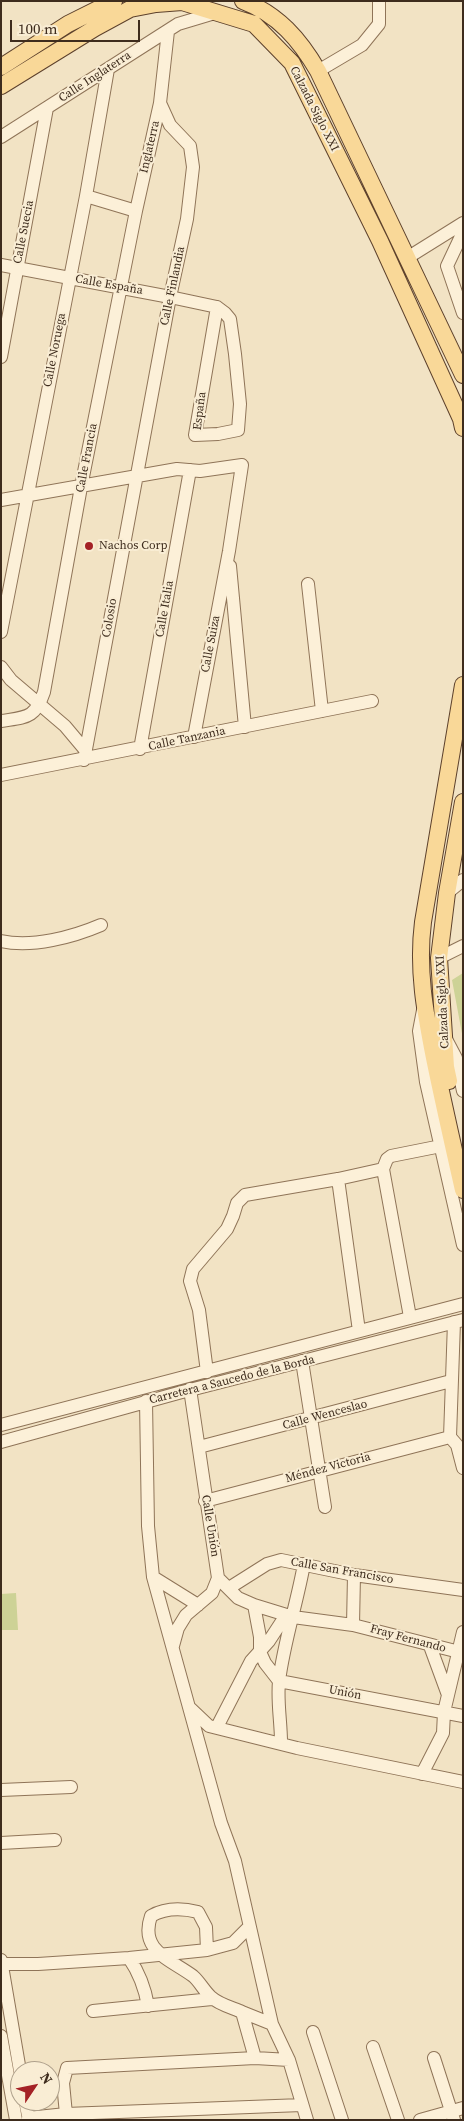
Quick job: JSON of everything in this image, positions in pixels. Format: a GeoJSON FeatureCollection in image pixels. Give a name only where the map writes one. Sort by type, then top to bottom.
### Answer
{"type":"FeatureCollection","features":[{"type":"Feature","properties":{"kind":"main road"},"geometry":{"type":"LineString","coordinates":[[1,67],[68,24],[114,1]]}},
{"type":"Feature","properties":{"kind":"main road","name":"Calzada Siglo XXI"},"geometry":{"type":"LineString","coordinates":[[1,86],[95,28],[130,10],[156,4],[182,2],[254,24],[292,63],[380,241],[461,419],[463,428]]}},
{"type":"Feature","properties":{"kind":"main road"},"geometry":{"type":"LineString","coordinates":[[247,2],[283,24],[306,49],[318,70],[463,375]]}},
{"type":"Feature","properties":{"kind":"main road","name":"Calzada Siglo XXI"},"geometry":{"type":"LineString","coordinates":[[453,1101],[423,1005],[420,961],[423,922],[463,685]]}},
{"type":"Feature","properties":{"kind":"main road","name":"Calzada Siglo XXI"},"geometry":{"type":"LineString","coordinates":[[463,802],[447,893],[439,958],[446,1039],[446,1067],[463,1142]]}},
{"type":"Feature","properties":{"kind":"main road"},"geometry":{"type":"LineString","coordinates":[[453,1101],[463,1190]]}},
{"type":"Feature","properties":{"kind":"street"},"geometry":{"type":"LineString","coordinates":[[318,70],[362,45],[379,24],[379,1]]}},
{"type":"Feature","properties":{"kind":"street","name":"Calle Inglaterra"},"geometry":{"type":"LineString","coordinates":[[1,138],[178,24],[218,12]]}},
{"type":"Feature","properties":{"kind":"street","name":"Inglaterra"},"geometry":{"type":"LineString","coordinates":[[136,211],[160,103],[168,31]]}},
{"type":"Feature","properties":{"kind":"street","name":"Calle Noruega"},"geometry":{"type":"LineString","coordinates":[[1,632],[86,196],[108,69]]}},
{"type":"Feature","properties":{"kind":"street","name":"Calle Finlandia"},"geometry":{"type":"LineString","coordinates":[[136,477],[170,297],[187,219],[193,167],[190,146],[170,125],[160,103]]}},
{"type":"Feature","properties":{"kind":"street","name":"Calle Suecia"},"geometry":{"type":"LineString","coordinates":[[1,356],[47,108]]}},
{"type":"Feature","properties":{"kind":"street"},"geometry":{"type":"LineString","coordinates":[[86,196],[136,211]]}},
{"type":"Feature","properties":{"kind":"street","name":"Calle Francia"},"geometry":{"type":"LineString","coordinates":[[40,706],[119,287],[136,211]]}},
{"type":"Feature","properties":{"kind":"street"},"geometry":{"type":"LineString","coordinates":[[407,258],[463,223]]}},
{"type":"Feature","properties":{"kind":"street"},"geometry":{"type":"LineString","coordinates":[[463,232],[447,266],[463,313]]}},
{"type":"Feature","properties":{"kind":"street","name":"Calle España"},"geometry":{"type":"LineString","coordinates":[[1,265],[217,307]]}},
{"type":"Feature","properties":{"kind":"street","name":"España"},"geometry":{"type":"LineString","coordinates":[[217,307],[225,312],[230,319],[240,404],[238,430],[218,434],[195,435],[198,415],[217,307]]}},
{"type":"Feature","properties":{"kind":"street","name":"Calle Suiza"},"geometry":{"type":"LineString","coordinates":[[190,470],[200,471],[242,465],[229,551],[194,737]]}},
{"type":"Feature","properties":{"kind":"street"},"geometry":{"type":"LineString","coordinates":[[1,500],[178,469],[190,470]]}},
{"type":"Feature","properties":{"kind":"street","name":"Calle Italia"},"geometry":{"type":"LineString","coordinates":[[140,749],[190,470]]}},
{"type":"Feature","properties":{"kind":"street","name":"Colosio"},"geometry":{"type":"LineString","coordinates":[[85,756],[136,477]]}},
{"type":"Feature","properties":{"kind":"street","name":"Calle Suiza"},"geometry":{"type":"LineString","coordinates":[[229,551],[244,727]]}},
{"type":"Feature","properties":{"kind":"street"},"geometry":{"type":"LineString","coordinates":[[308,584],[322,711]]}},
{"type":"Feature","properties":{"kind":"street"},"geometry":{"type":"LineString","coordinates":[[1,667],[11,680],[65,726],[85,756]]}},
{"type":"Feature","properties":{"kind":"street","name":"Calle Tanzania"},"geometry":{"type":"LineString","coordinates":[[1,775],[85,756],[140,749],[372,701]]}},
{"type":"Feature","properties":{"kind":"street"},"geometry":{"type":"LineString","coordinates":[[1,722],[32,716],[40,706]]}},
{"type":"Feature","properties":{"kind":"street"},"geometry":{"type":"LineString","coordinates":[[447,893],[463,880]]}},
{"type":"Feature","properties":{"kind":"street"},"geometry":{"type":"LineString","coordinates":[[1,941],[11,943],[55,939],[78,935],[101,925]]}},
{"type":"Feature","properties":{"kind":"street"},"geometry":{"type":"LineString","coordinates":[[439,958],[463,946]]}},
{"type":"Feature","properties":{"kind":"street","name":"Calzada Siglo XXI"},"geometry":{"type":"LineString","coordinates":[[423,1005],[419,1031],[422,1060],[463,1245]]}},
{"type":"Feature","properties":{"kind":"street"},"geometry":{"type":"LineString","coordinates":[[410,1317],[383,1169],[387,1158],[391,1156],[441,1146]]}},
{"type":"Feature","properties":{"kind":"street"},"geometry":{"type":"LineString","coordinates":[[207,1372],[199,1310],[190,1281],[197,1262],[226,1229],[239,1199],[245,1195],[383,1169]]}},
{"type":"Feature","properties":{"kind":"street"},"geometry":{"type":"LineString","coordinates":[[338,1179],[359,1331]]}},
{"type":"Feature","properties":{"kind":"street","name":"Carretera a Saucedo de la Borda"},"geometry":{"type":"LineString","coordinates":[[1,1425],[463,1304]]}},
{"type":"Feature","properties":{"kind":"street"},"geometry":{"type":"LineString","coordinates":[[458,1321],[451,1381],[450,1437],[457,1445],[463,1468]]}},
{"type":"Feature","properties":{"kind":"street","name":"Carretera a Saucedo de la Borda"},"geometry":{"type":"LineString","coordinates":[[1,1442],[190,1389],[458,1321]]}},
{"type":"Feature","properties":{"kind":"street"},"geometry":{"type":"LineString","coordinates":[[302,1361],[325,1507]]}},
{"type":"Feature","properties":{"kind":"street","name":"Calle Wenceslao"},"geometry":{"type":"LineString","coordinates":[[198,1448],[451,1381]]}},
{"type":"Feature","properties":{"kind":"street","name":"Calle Unión"},"geometry":{"type":"LineString","coordinates":[[190,1389],[205,1501],[218,1578]]}},
{"type":"Feature","properties":{"kind":"street"},"geometry":{"type":"LineString","coordinates":[[146,1401],[148,1526],[153,1577],[221,1823],[235,1861],[272,2024],[289,2060],[307,2120]]}},
{"type":"Feature","properties":{"kind":"street","name":"Méndez Victoria"},"geometry":{"type":"LineString","coordinates":[[205,1501],[450,1437]]}},
{"type":"Feature","properties":{"kind":"street","name":"Calle San Francisco"},"geometry":{"type":"LineString","coordinates":[[229,1588],[267,1564],[282,1560],[354,1575],[463,1590]]}},
{"type":"Feature","properties":{"kind":"street"},"geometry":{"type":"LineString","coordinates":[[281,1742],[278,1706],[279,1681],[290,1616],[304,1564]]}},
{"type":"Feature","properties":{"kind":"street","name":"Fray Fernando"},"geometry":{"type":"LineString","coordinates":[[353,1625],[354,1575]]}},
{"type":"Feature","properties":{"kind":"street"},"geometry":{"type":"LineString","coordinates":[[153,1577],[198,1605]]}},
{"type":"Feature","properties":{"kind":"street"},"geometry":{"type":"LineString","coordinates":[[173,1648],[178,1628],[186,1615],[212,1593],[218,1578]]}},
{"type":"Feature","properties":{"kind":"street","name":"Fray Fernando"},"geometry":{"type":"LineString","coordinates":[[218,1578],[238,1598],[254,1605],[290,1616],[353,1625],[461,1653]]}},
{"type":"Feature","properties":{"kind":"street"},"geometry":{"type":"LineString","coordinates":[[254,1605],[260,1637],[260,1652],[265,1663],[279,1681]]}},
{"type":"Feature","properties":{"kind":"street"},"geometry":{"type":"LineString","coordinates":[[217,1727],[251,1661],[290,1616]]}},
{"type":"Feature","properties":{"kind":"street"},"geometry":{"type":"LineString","coordinates":[[422,1774],[443,1733],[444,1712],[461,1653],[463,1632]]}},
{"type":"Feature","properties":{"kind":"street"},"geometry":{"type":"LineString","coordinates":[[430,1646],[448,1695]]}},
{"type":"Feature","properties":{"kind":"street","name":"Unión"},"geometry":{"type":"LineString","coordinates":[[279,1681],[463,1716]]}},
{"type":"Feature","properties":{"kind":"street"},"geometry":{"type":"LineString","coordinates":[[188,1706],[209,1726],[362,1762],[463,1782]]}},
{"type":"Feature","properties":{"kind":"street"},"geometry":{"type":"LineString","coordinates":[[1,1790],[71,1787]]}},
{"type":"Feature","properties":{"kind":"street"},"geometry":{"type":"LineString","coordinates":[[1,1843],[55,1840]]}},
{"type":"Feature","properties":{"kind":"street"},"geometry":{"type":"LineString","coordinates":[[207,1950],[206,1927],[198,1912],[187,1909],[161,1910],[151,1916],[148,1926],[149,1938],[159,1955],[195,1978],[212,1999],[272,2024]]}},
{"type":"Feature","properties":{"kind":"street"},"geometry":{"type":"LineString","coordinates":[[18,2061],[1,1962],[38,1964],[129,1958],[207,1950],[232,1943],[249,1927]]}},
{"type":"Feature","properties":{"kind":"street"},"geometry":{"type":"LineString","coordinates":[[232,1943],[256,1955]]}},
{"type":"Feature","properties":{"kind":"street"},"geometry":{"type":"LineString","coordinates":[[129,1958],[138,1971],[145,1989],[148,2006]]}},
{"type":"Feature","properties":{"kind":"street"},"geometry":{"type":"LineString","coordinates":[[93,2011],[212,1999]]}},
{"type":"Feature","properties":{"kind":"street"},"geometry":{"type":"LineString","coordinates":[[242,2012],[255,2058]]}},
{"type":"Feature","properties":{"kind":"street"},"geometry":{"type":"LineString","coordinates":[[313,2032],[342,2120]]}},
{"type":"Feature","properties":{"kind":"street"},"geometry":{"type":"LineString","coordinates":[[1,2036],[24,2119],[66,2114],[302,2106]]}},
{"type":"Feature","properties":{"kind":"street"},"geometry":{"type":"LineString","coordinates":[[373,2047],[398,2120]]}},
{"type":"Feature","properties":{"kind":"street"},"geometry":{"type":"LineString","coordinates":[[66,2114],[63,2082],[67,2068],[255,2058],[289,2060]]}},
{"type":"Feature","properties":{"kind":"street"},"geometry":{"type":"LineString","coordinates":[[420,2120],[456,2113],[434,2058]]}},
{"type":"Feature","properties":{"kind":"green space"},"geometry":{"type":"Polygon","coordinates":[[[463,973],[463,1039],[452,980],[463,973]]]}},
{"type":"Feature","properties":{"kind":"green space"},"geometry":{"type":"Polygon","coordinates":[[[16,1593],[18,1630],[1,1630],[1,1594],[16,1593]]]}},
{"type":"Feature","properties":{"kind":"place","name":"Nachos Corp"},"geometry":{"type":"Point","coordinates":[89,546]}}]}
